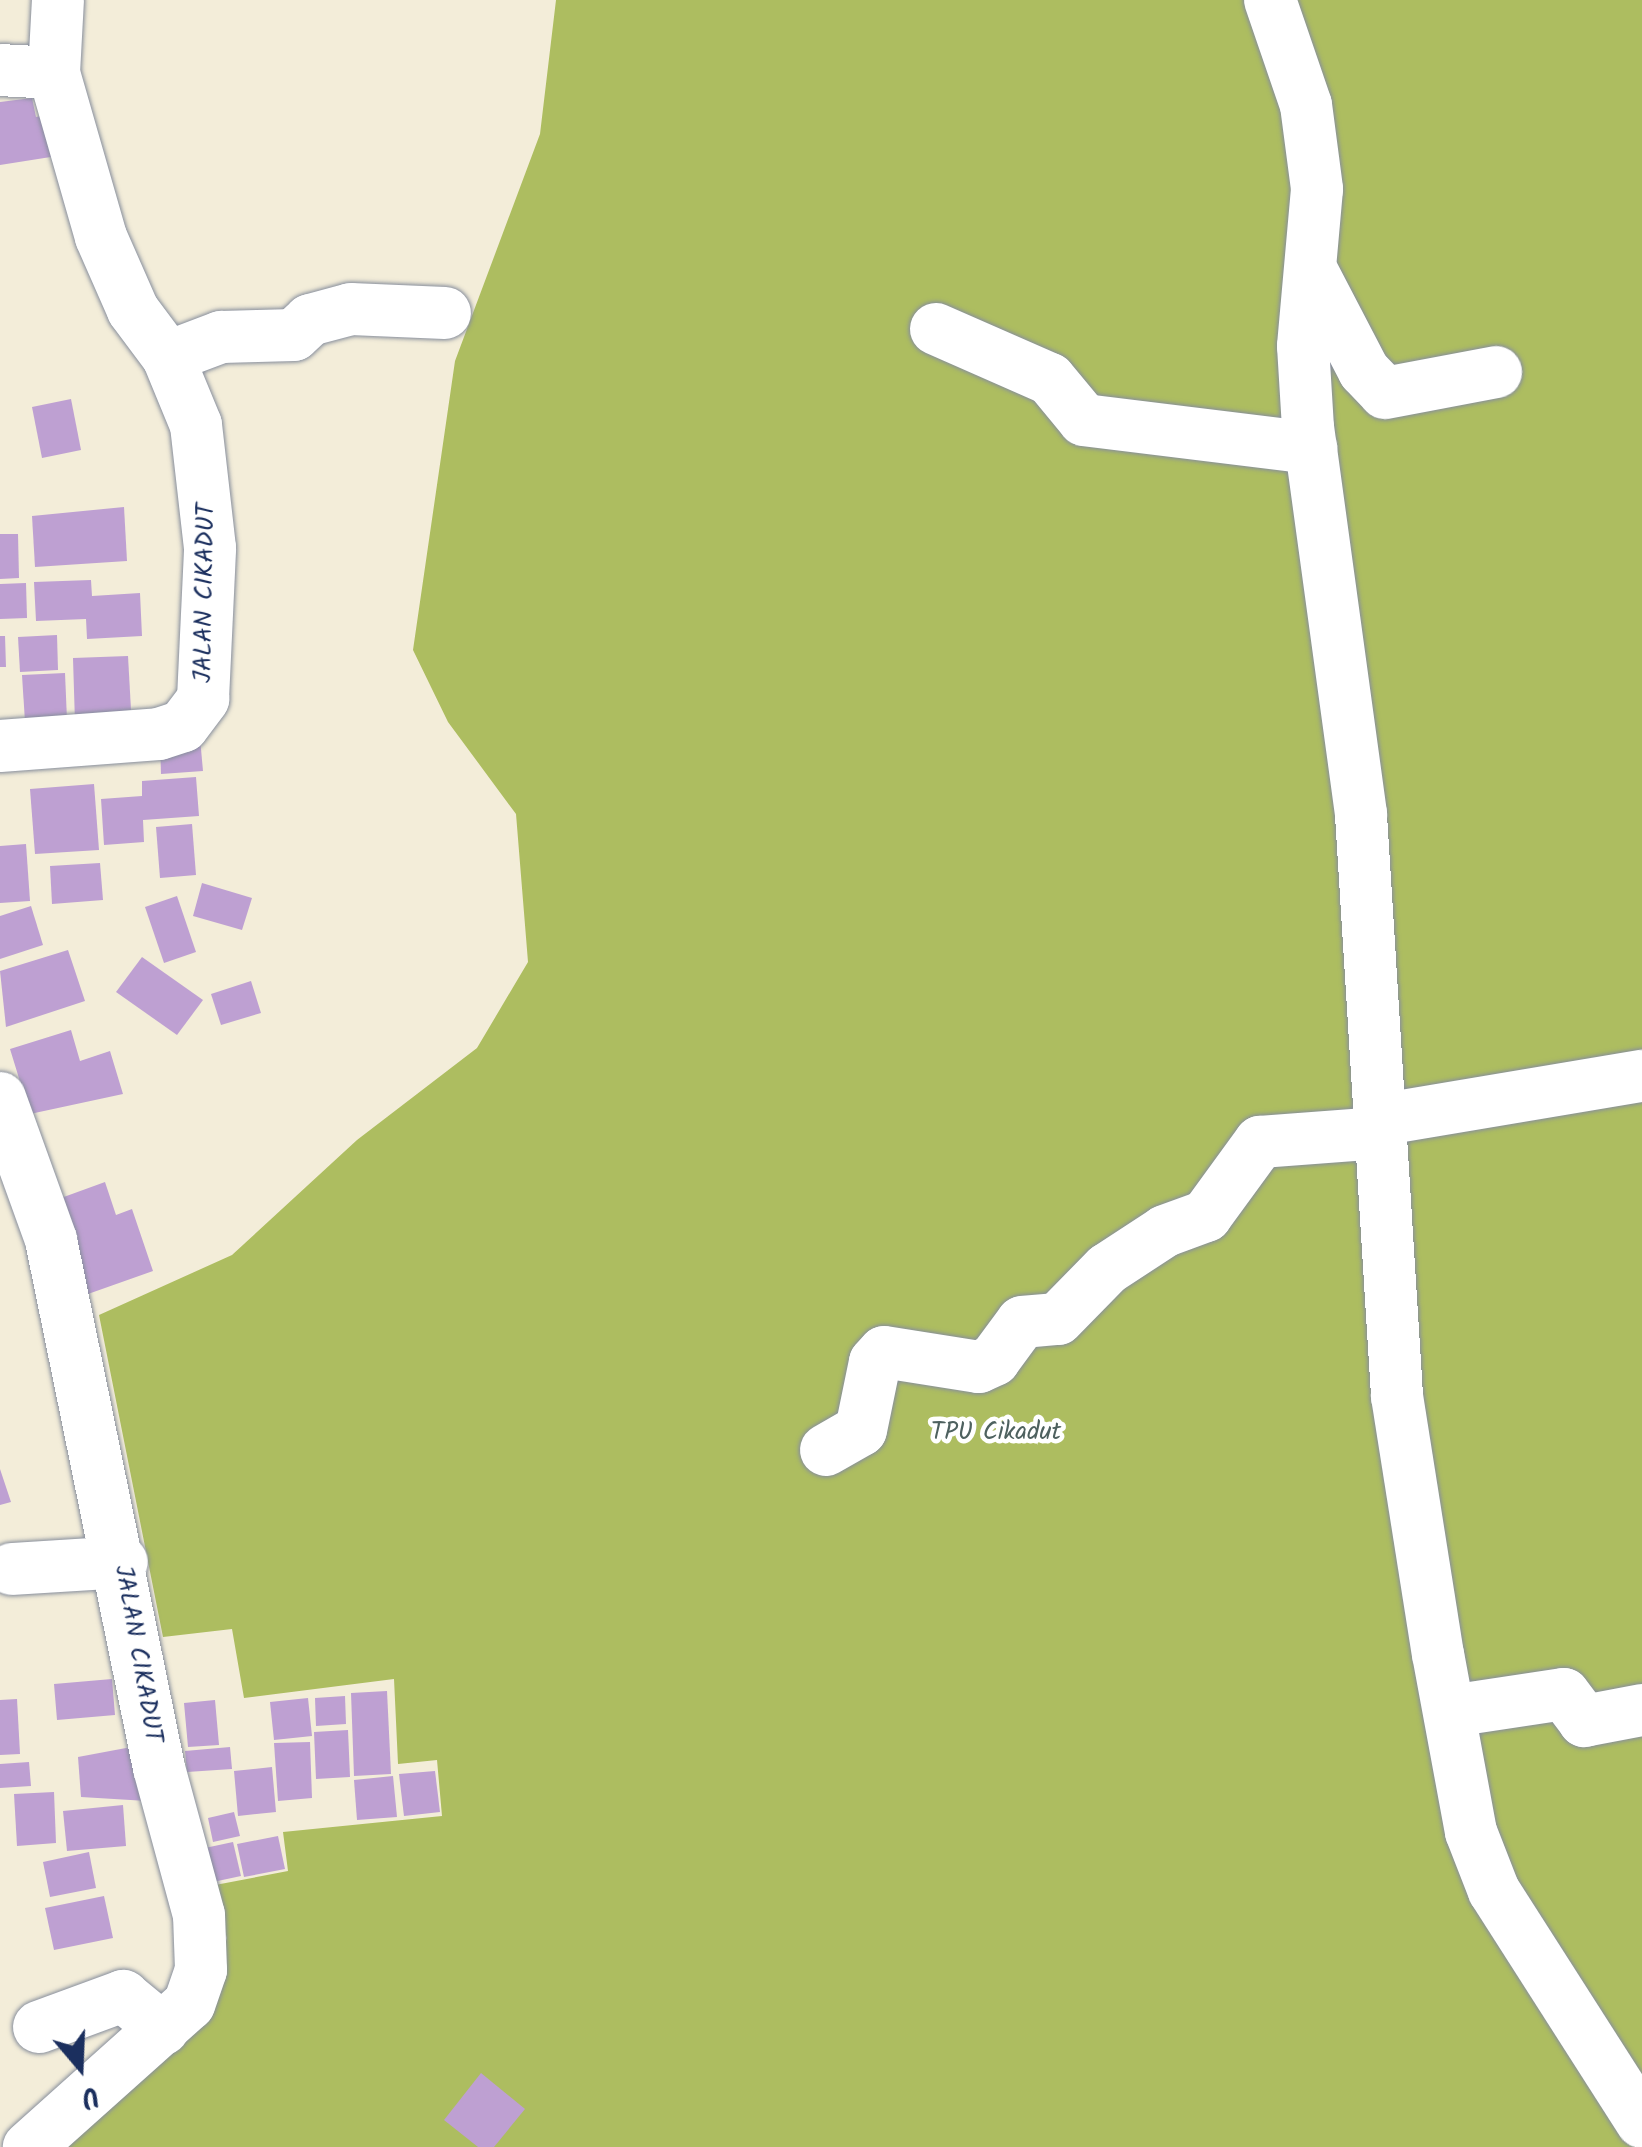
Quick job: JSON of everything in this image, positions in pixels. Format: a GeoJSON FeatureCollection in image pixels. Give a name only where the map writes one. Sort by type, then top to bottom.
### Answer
{"type":"FeatureCollection","features":[{"type":"Feature","properties":{"kind":"street","name":"JALAN CIKADUT"},"geometry":{"type":"LineString","coordinates":[[0,746],[159,734],[183,726],[203,699],[210,548],[196,424],[168,357],[132,310],[102,238],[54,73],[58,0]]}},
{"type":"Feature","properties":{"kind":"street"},"geometry":{"type":"LineString","coordinates":[[1270,0],[1306,105],[1317,189],[1314,275],[1303,346],[1312,448],[1360,815],[1396,1396],[1471,1832],[1494,1891],[1642,2122]]}},
{"type":"Feature","properties":{"kind":"street"},"geometry":{"type":"LineString","coordinates":[[0,70],[54,73]]}},
{"type":"Feature","properties":{"kind":"street"},"geometry":{"type":"LineString","coordinates":[[1314,275],[1364,371],[1385,393],[1496,372]]}},
{"type":"Feature","properties":{"kind":"street"},"geometry":{"type":"LineString","coordinates":[[168,357],[221,337],[294,335],[310,320],[351,309],[445,313]]}},
{"type":"Feature","properties":{"kind":"street"},"geometry":{"type":"LineString","coordinates":[[936,330],[1050,380],[1084,420],[1312,448]]}},
{"type":"Feature","properties":{"kind":"street"},"geometry":{"type":"LineString","coordinates":[[826,1450],[861,1430],[875,1362],[884,1352],[979,1367],[994,1360],[1022,1322],[1058,1319],[1108,1270],[1166,1231],[1206,1216],[1260,1142],[1379,1126],[1642,1076]]}},
{"type":"Feature","properties":{"kind":"street","name":"JALAN CIKADUT"},"geometry":{"type":"LineString","coordinates":[[0,1098],[51,1240],[122,1562],[159,1768],[199,1914],[201,1970],[188,2004],[29,2147]]}},
{"type":"Feature","properties":{"kind":"street"},"geometry":{"type":"LineString","coordinates":[[12,1569],[122,1562]]}},
{"type":"Feature","properties":{"kind":"street"},"geometry":{"type":"LineString","coordinates":[[1451,1712],[1564,1694],[1584,1721],[1642,1710]]}},
{"type":"Feature","properties":{"kind":"street"},"geometry":{"type":"LineString","coordinates":[[39,2027],[123,1996],[163,2029]]}},
{"type":"Feature","properties":{"kind":"green space","name":"TPU Cikadut"},"geometry":{"type":"Polygon","coordinates":[[[556,0],[1642,0],[1642,2147],[68,2147],[201,2020],[227,1938],[210,1886],[288,1871],[283,1832],[442,1816],[437,1760],[398,1764],[394,1679],[244,1698],[232,1629],[163,1637],[99,1315],[232,1255],[357,1140],[477,1048],[528,962],[516,814],[448,722],[413,650],[455,361],[540,134],[556,0]]]}},
{"type":"Feature","properties":{"kind":"building"},"geometry":{"type":"Polygon","coordinates":[[[32,98],[36,117],[52,114],[57,156],[0,165],[0,102],[32,98]]]}},
{"type":"Feature","properties":{"kind":"building"},"geometry":{"type":"Polygon","coordinates":[[[71,399],[81,450],[42,458],[32,407],[71,399]]]}},
{"type":"Feature","properties":{"kind":"building"},"geometry":{"type":"Polygon","coordinates":[[[124,507],[127,561],[35,567],[32,516],[124,507]]]}},
{"type":"Feature","properties":{"kind":"building"},"geometry":{"type":"Polygon","coordinates":[[[0,534],[18,534],[19,578],[0,579],[0,534]]]}},
{"type":"Feature","properties":{"kind":"building"},"geometry":{"type":"Polygon","coordinates":[[[91,580],[92,596],[140,593],[142,636],[87,639],[86,619],[36,621],[34,582],[91,580]]]}},
{"type":"Feature","properties":{"kind":"building"},"geometry":{"type":"Polygon","coordinates":[[[26,583],[27,618],[0,619],[0,584],[26,583]]]}},
{"type":"Feature","properties":{"kind":"building"},"geometry":{"type":"Polygon","coordinates":[[[57,635],[58,670],[20,672],[18,637],[57,635]]]}},
{"type":"Feature","properties":{"kind":"building"},"geometry":{"type":"Polygon","coordinates":[[[0,636],[5,636],[6,667],[0,667],[0,636]]]}},
{"type":"Feature","properties":{"kind":"building"},"geometry":{"type":"Polygon","coordinates":[[[128,656],[131,710],[75,723],[73,658],[128,656]]]}},
{"type":"Feature","properties":{"kind":"building"},"geometry":{"type":"Polygon","coordinates":[[[65,673],[67,720],[25,722],[22,675],[65,673]]]}},
{"type":"Feature","properties":{"kind":"building"},"geometry":{"type":"Polygon","coordinates":[[[200,738],[203,771],[161,774],[160,741],[200,738]]]}},
{"type":"Feature","properties":{"kind":"building"},"geometry":{"type":"Polygon","coordinates":[[[196,777],[199,816],[143,820],[144,842],[104,845],[101,799],[142,796],[142,781],[196,777]]]}},
{"type":"Feature","properties":{"kind":"building"},"geometry":{"type":"Polygon","coordinates":[[[94,784],[99,850],[35,854],[30,789],[94,784]]]}},
{"type":"Feature","properties":{"kind":"building"},"geometry":{"type":"Polygon","coordinates":[[[192,824],[196,875],[160,878],[156,827],[192,824]]]}},
{"type":"Feature","properties":{"kind":"building"},"geometry":{"type":"Polygon","coordinates":[[[26,844],[30,901],[0,903],[0,846],[26,844]]]}},
{"type":"Feature","properties":{"kind":"building"},"geometry":{"type":"Polygon","coordinates":[[[100,863],[103,900],[52,904],[50,866],[100,863]]]}},
{"type":"Feature","properties":{"kind":"building"},"geometry":{"type":"Polygon","coordinates":[[[202,883],[252,898],[242,930],[193,916],[202,883]]]}},
{"type":"Feature","properties":{"kind":"building"},"geometry":{"type":"Polygon","coordinates":[[[177,896],[196,952],[164,963],[145,907],[177,896]]]}},
{"type":"Feature","properties":{"kind":"building"},"geometry":{"type":"Polygon","coordinates":[[[31,906],[43,945],[0,959],[0,916],[31,906]]]}},
{"type":"Feature","properties":{"kind":"building"},"geometry":{"type":"Polygon","coordinates":[[[68,950],[85,1001],[6,1027],[0,971],[68,950]]]}},
{"type":"Feature","properties":{"kind":"building"},"geometry":{"type":"Polygon","coordinates":[[[142,957],[203,1000],[177,1035],[116,992],[142,957]]]}},
{"type":"Feature","properties":{"kind":"building"},"geometry":{"type":"Polygon","coordinates":[[[251,981],[261,1013],[221,1025],[211,994],[251,981]]]}},
{"type":"Feature","properties":{"kind":"building"},"geometry":{"type":"Polygon","coordinates":[[[71,1030],[80,1061],[110,1051],[123,1094],[30,1114],[10,1049],[71,1030]]]}},
{"type":"Feature","properties":{"kind":"building"},"geometry":{"type":"Polygon","coordinates":[[[105,1182],[116,1215],[132,1209],[153,1271],[88,1294],[61,1198],[105,1182]]]}},
{"type":"Feature","properties":{"kind":"building"},"geometry":{"type":"Polygon","coordinates":[[[0,1469],[11,1502],[0,1505],[0,1469]]]}},
{"type":"Feature","properties":{"kind":"building"},"geometry":{"type":"Polygon","coordinates":[[[112,1679],[115,1715],[57,1720],[54,1684],[112,1679]]]}},
{"type":"Feature","properties":{"kind":"building"},"geometry":{"type":"Polygon","coordinates":[[[387,1691],[391,1774],[354,1776],[351,1693],[387,1691]]]}},
{"type":"Feature","properties":{"kind":"building"},"geometry":{"type":"Polygon","coordinates":[[[345,1696],[346,1724],[316,1726],[315,1698],[345,1696]]]}},
{"type":"Feature","properties":{"kind":"building"},"geometry":{"type":"Polygon","coordinates":[[[308,1698],[312,1736],[274,1740],[270,1702],[308,1698]]]}},
{"type":"Feature","properties":{"kind":"building"},"geometry":{"type":"Polygon","coordinates":[[[17,1699],[20,1754],[0,1755],[0,1700],[17,1699]]]}},
{"type":"Feature","properties":{"kind":"building"},"geometry":{"type":"Polygon","coordinates":[[[215,1700],[219,1745],[188,1747],[184,1703],[215,1700]]]}},
{"type":"Feature","properties":{"kind":"building"},"geometry":{"type":"Polygon","coordinates":[[[348,1730],[350,1777],[316,1779],[314,1732],[348,1730]]]}},
{"type":"Feature","properties":{"kind":"building"},"geometry":{"type":"Polygon","coordinates":[[[310,1742],[312,1798],[278,1801],[274,1743],[310,1742]]]}},
{"type":"Feature","properties":{"kind":"building"},"geometry":{"type":"Polygon","coordinates":[[[142,1745],[147,1801],[81,1797],[78,1757],[142,1745]]]}},
{"type":"Feature","properties":{"kind":"building"},"geometry":{"type":"Polygon","coordinates":[[[230,1747],[232,1769],[187,1772],[185,1751],[230,1747]]]}},
{"type":"Feature","properties":{"kind":"building"},"geometry":{"type":"Polygon","coordinates":[[[29,1762],[31,1786],[0,1788],[0,1764],[29,1762]]]}},
{"type":"Feature","properties":{"kind":"building"},"geometry":{"type":"Polygon","coordinates":[[[272,1767],[276,1812],[238,1816],[234,1771],[272,1767]]]}},
{"type":"Feature","properties":{"kind":"building"},"geometry":{"type":"Polygon","coordinates":[[[435,1771],[440,1812],[404,1816],[399,1774],[435,1771]]]}},
{"type":"Feature","properties":{"kind":"building"},"geometry":{"type":"Polygon","coordinates":[[[393,1776],[397,1817],[357,1820],[354,1780],[393,1776]]]}},
{"type":"Feature","properties":{"kind":"building"},"geometry":{"type":"Polygon","coordinates":[[[54,1792],[56,1843],[17,1846],[14,1794],[54,1792]]]}},
{"type":"Feature","properties":{"kind":"building"},"geometry":{"type":"Polygon","coordinates":[[[123,1805],[126,1846],[67,1851],[63,1811],[123,1805]]]}},
{"type":"Feature","properties":{"kind":"building"},"geometry":{"type":"Polygon","coordinates":[[[234,1812],[240,1836],[213,1842],[208,1818],[234,1812]]]}},
{"type":"Feature","properties":{"kind":"building"},"geometry":{"type":"Polygon","coordinates":[[[278,1836],[285,1869],[244,1877],[237,1844],[278,1836]]]}},
{"type":"Feature","properties":{"kind":"building"},"geometry":{"type":"Polygon","coordinates":[[[233,1842],[241,1876],[213,1882],[205,1848],[233,1842]]]}},
{"type":"Feature","properties":{"kind":"building"},"geometry":{"type":"Polygon","coordinates":[[[89,1852],[96,1888],[50,1897],[43,1862],[89,1852]]]}},
{"type":"Feature","properties":{"kind":"building"},"geometry":{"type":"Polygon","coordinates":[[[104,1896],[113,1938],[54,1950],[45,1908],[104,1896]]]}},
{"type":"Feature","properties":{"kind":"building"},"geometry":{"type":"Polygon","coordinates":[[[481,2073],[525,2109],[494,2147],[478,2147],[444,2120],[481,2073]]]}}]}
